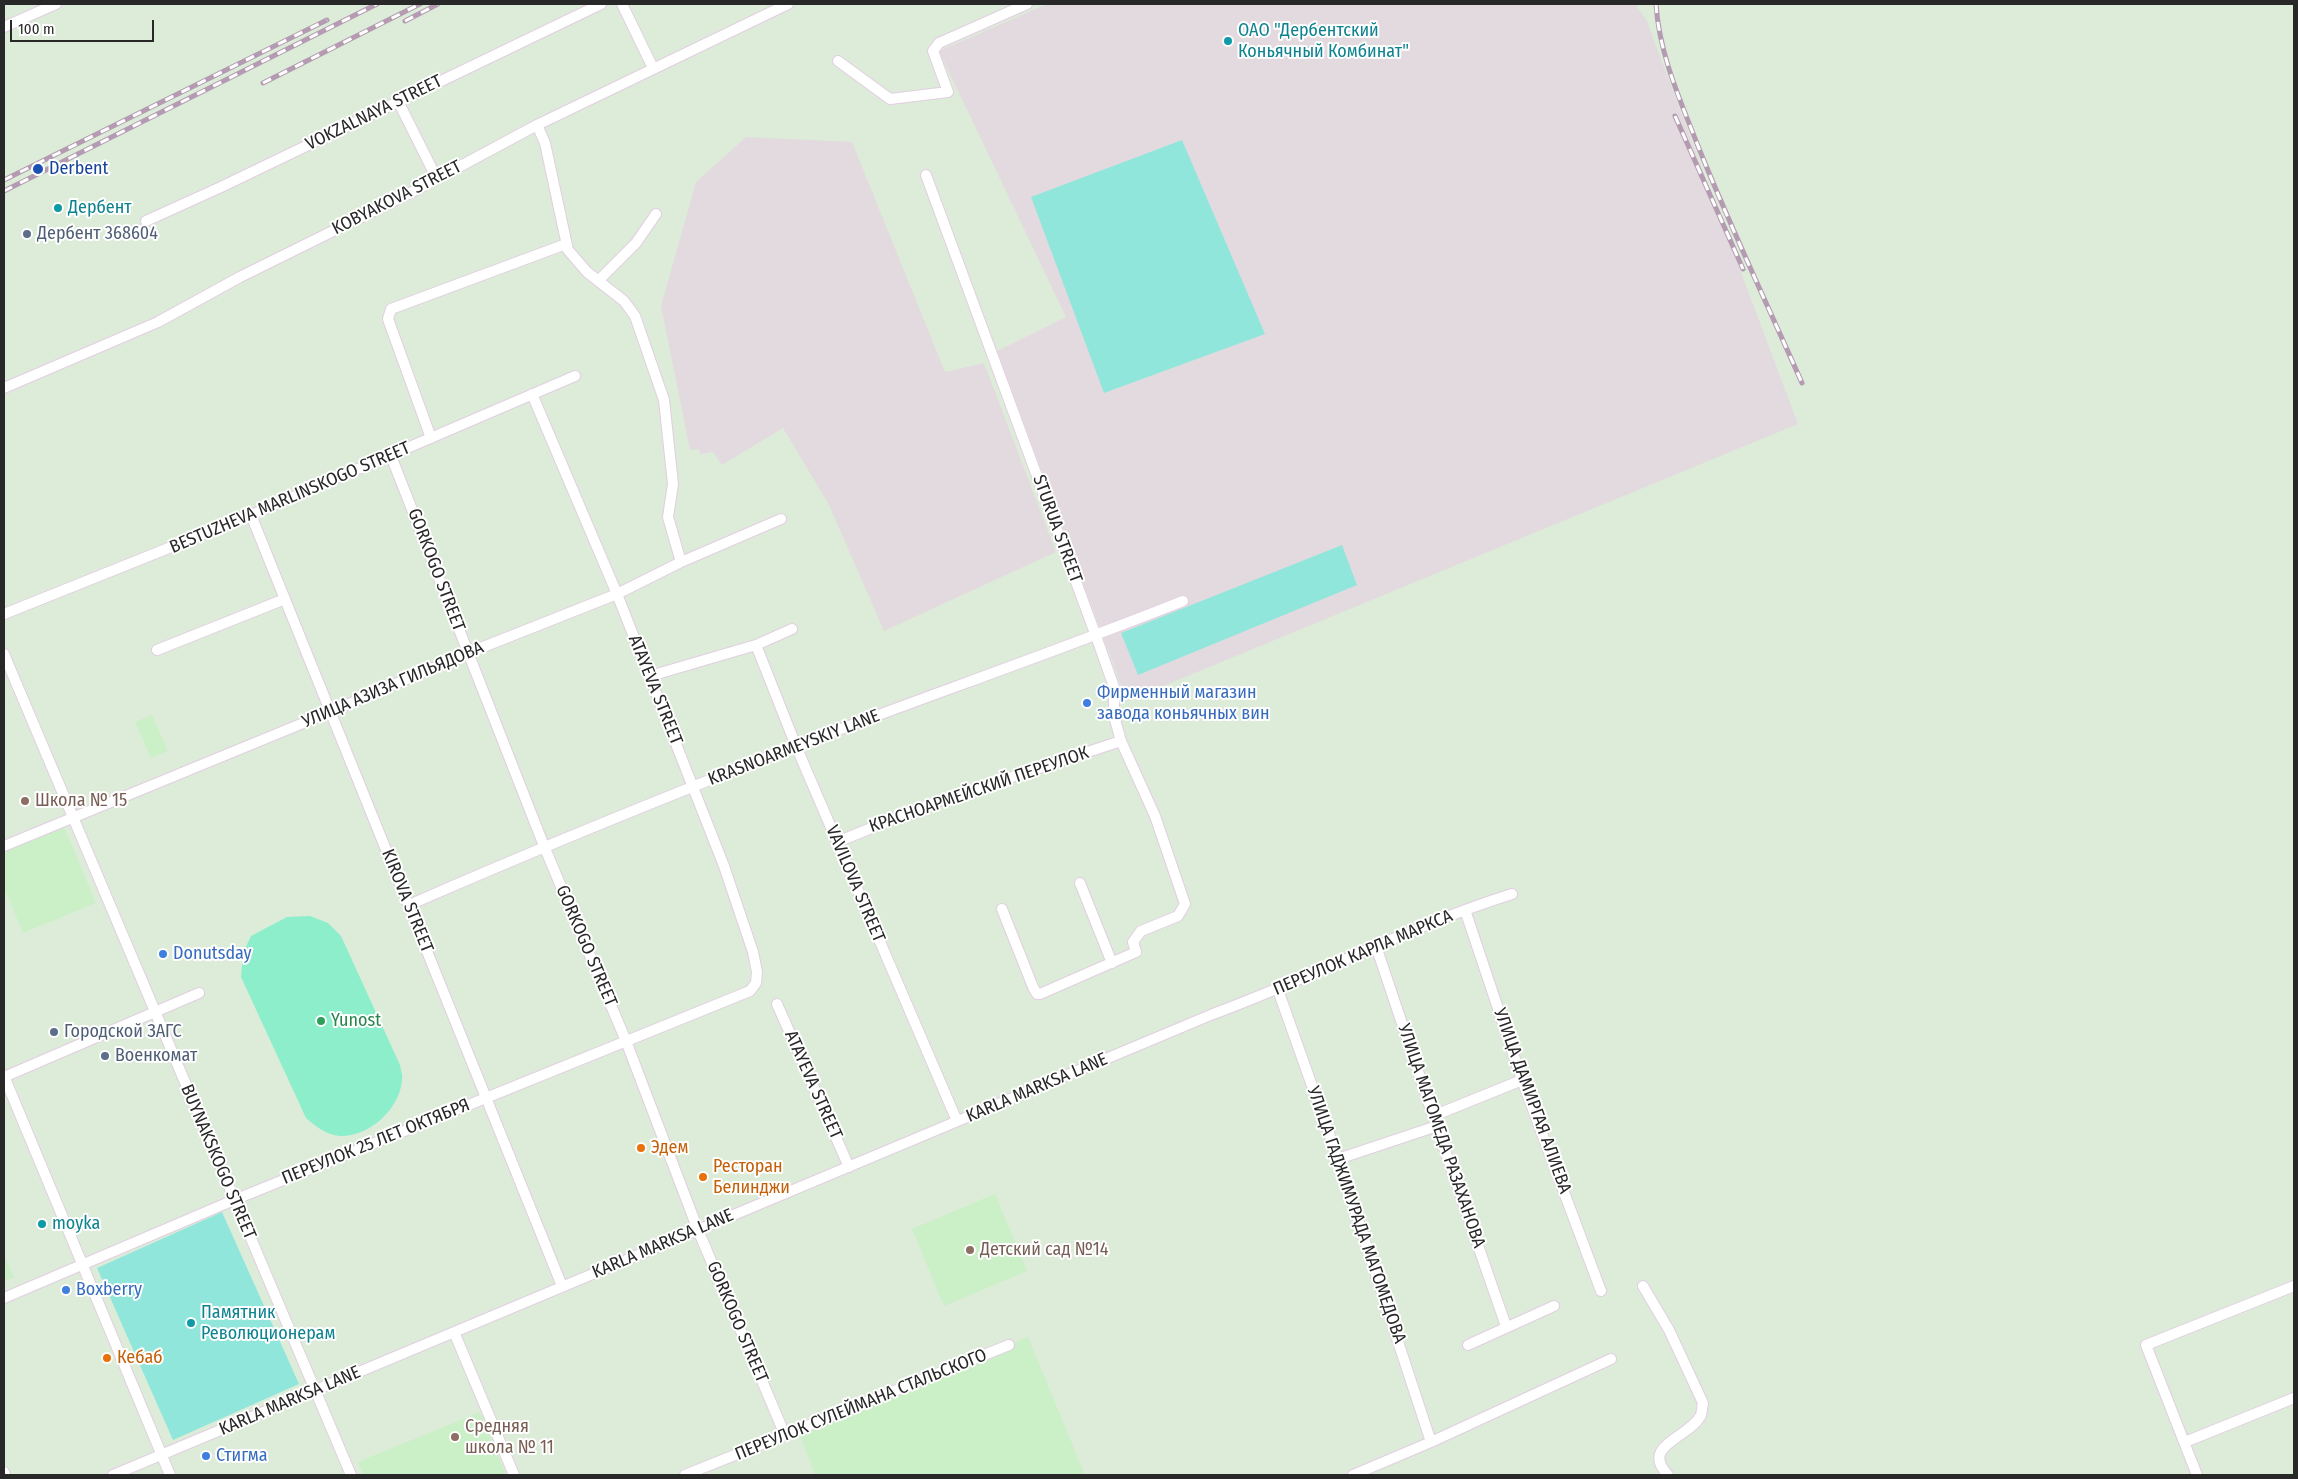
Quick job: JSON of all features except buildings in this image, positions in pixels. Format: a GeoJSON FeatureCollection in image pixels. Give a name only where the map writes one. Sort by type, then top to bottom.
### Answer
{"type":"FeatureCollection","features":[{"type":"Feature","properties":{"kind":"street"},"geometry":{"type":"LineString","coordinates":[[4,26],[56,4]]}},
{"type":"Feature","properties":{"kind":"street","name":"VOKZALNAYA STREET"},"geometry":{"type":"LineString","coordinates":[[146,222],[601,4]]}},
{"type":"Feature","properties":{"kind":"street"},"geometry":{"type":"LineString","coordinates":[[622,4],[653,68]]}},
{"type":"Feature","properties":{"kind":"street","name":"KOBYAKOVA STREET"},"geometry":{"type":"LineString","coordinates":[[4,388],[158,322],[240,277],[437,179],[537,125],[788,4]]}},
{"type":"Feature","properties":{"kind":"street"},"geometry":{"type":"LineString","coordinates":[[838,61],[890,99],[948,92],[933,51],[939,44],[1026,4]]}},
{"type":"Feature","properties":{"kind":"street"},"geometry":{"type":"LineString","coordinates":[[398,101],[437,179]]}},
{"type":"Feature","properties":{"kind":"street"},"geometry":{"type":"LineString","coordinates":[[537,125],[545,142],[566,244],[574,258],[598,281],[624,301],[636,316],[664,400],[673,484],[668,517],[681,562]]}},
{"type":"Feature","properties":{"kind":"street","name":"STURUA STREET"},"geometry":{"type":"LineString","coordinates":[[926,175],[1096,636],[1114,687],[1114,716],[1122,741],[1155,816],[1185,904],[1178,916],[1141,931],[1133,942],[1136,952],[1112,963]]}},
{"type":"Feature","properties":{"kind":"street"},"geometry":{"type":"LineString","coordinates":[[598,281],[630,250],[656,214]]}},
{"type":"Feature","properties":{"kind":"street"},"geometry":{"type":"LineString","coordinates":[[431,438],[388,318],[391,310],[566,244]]}},
{"type":"Feature","properties":{"kind":"street","name":"BESTUZHEVA MARLINSKOGO STREET"},"geometry":{"type":"LineString","coordinates":[[4,614],[251,515],[575,376]]}},
{"type":"Feature","properties":{"kind":"street","name":"ATAYEVA STREET"},"geometry":{"type":"LineString","coordinates":[[532,394],[650,676],[741,914],[757,972],[756,983],[750,991]]}},
{"type":"Feature","properties":{"kind":"street","name":"GORKOGO STREET"},"geometry":{"type":"LineString","coordinates":[[391,456],[544,846],[626,1041],[698,1230],[785,1435]]}},
{"type":"Feature","properties":{"kind":"street","name":"KIROVA STREET"},"geometry":{"type":"LineString","coordinates":[[251,515],[562,1286]]}},
{"type":"Feature","properties":{"kind":"street","name":"УЛИЦА АЗИЗА ГИЛЬЯДОВА"},"geometry":{"type":"LineString","coordinates":[[4,846],[330,712],[468,652],[617,594],[681,562],[780,519]]}},
{"type":"Feature","properties":{"kind":"street"},"geometry":{"type":"LineString","coordinates":[[157,650],[285,598]]}},
{"type":"Feature","properties":{"kind":"street","name":"KRASNOARMEYSKIY LANE"},"geometry":{"type":"LineString","coordinates":[[409,905],[544,846],[796,746],[1096,636],[1183,601]]}},
{"type":"Feature","properties":{"kind":"street"},"geometry":{"type":"LineString","coordinates":[[650,676],[756,645],[792,629]]}},
{"type":"Feature","properties":{"kind":"street","name":"VAVILOVA STREET"},"geometry":{"type":"LineString","coordinates":[[756,645],[796,746],[957,1121]]}},
{"type":"Feature","properties":{"kind":"street","name":"BUYNAKSKOGO STREET"},"geometry":{"type":"LineString","coordinates":[[4,654],[350,1475]]}},
{"type":"Feature","properties":{"kind":"street","name":"КРАСНОАРМЕЙСКИЙ ПЕРЕУЛОК"},"geometry":{"type":"LineString","coordinates":[[837,842],[933,804],[1122,741]]}},
{"type":"Feature","properties":{"kind":"street"},"geometry":{"type":"LineString","coordinates":[[1002,909],[1032,987],[1036,994],[1040,994],[1112,963],[1080,883]]}},
{"type":"Feature","properties":{"kind":"street","name":"ПЕРЕУЛОК КАРЛА МАРКСА"},"geometry":{"type":"LineString","coordinates":[[957,1121],[1214,1014],[1278,990],[1376,946],[1465,910],[1512,894]]}},
{"type":"Feature","properties":{"kind":"street","name":"УЛИЦА ДАМИРГАЯ АЛИЕВА"},"geometry":{"type":"LineString","coordinates":[[1465,910],[1522,1080],[1601,1291]]}},
{"type":"Feature","properties":{"kind":"street","name":"УЛИЦА МАГОМЕДА РАЗАХАНОВА"},"geometry":{"type":"LineString","coordinates":[[1376,946],[1506,1326]]}},
{"type":"Feature","properties":{"kind":"street","name":"УЛИЦА ГАДЖИМУРАДА МАГОМЕДОВА"},"geometry":{"type":"LineString","coordinates":[[1278,990],[1338,1159],[1431,1442]]}},
{"type":"Feature","properties":{"kind":"street","name":"ПЕРЕУЛОК 25 ЛЕТ ОКТЯБРЯ"},"geometry":{"type":"LineString","coordinates":[[4,1298],[83,1266],[234,1200],[750,991]]}},
{"type":"Feature","properties":{"kind":"street"},"geometry":{"type":"LineString","coordinates":[[170,1475],[4,1076],[199,993]]}},
{"type":"Feature","properties":{"kind":"street","name":"ATAYEVA STREET"},"geometry":{"type":"LineString","coordinates":[[777,1004],[849,1167]]}},
{"type":"Feature","properties":{"kind":"street"},"geometry":{"type":"LineString","coordinates":[[1433,1116],[1522,1080]]}},
{"type":"Feature","properties":{"kind":"street","name":"KARLA MARKSA LANE"},"geometry":{"type":"LineString","coordinates":[[113,1475],[957,1121]]}},
{"type":"Feature","properties":{"kind":"street"},"geometry":{"type":"LineString","coordinates":[[1338,1159],[1437,1126]]}},
{"type":"Feature","properties":{"kind":"street"},"geometry":{"type":"LineString","coordinates":[[1643,1286],[1669,1330],[1703,1403],[1701,1415],[1683,1433],[1663,1448],[1658,1457],[1660,1467],[1668,1475]]}},
{"type":"Feature","properties":{"kind":"street"},"geometry":{"type":"LineString","coordinates":[[2197,1475],[2146,1345],[2294,1286]]}},
{"type":"Feature","properties":{"kind":"street"},"geometry":{"type":"LineString","coordinates":[[1468,1345],[1506,1326],[1554,1306]]}},
{"type":"Feature","properties":{"kind":"street"},"geometry":{"type":"LineString","coordinates":[[454,1332],[514,1475]]}},
{"type":"Feature","properties":{"kind":"street","name":"ПЕРЕУЛОК СУЛЕЙМАНА СТАЛЬСКОГО"},"geometry":{"type":"LineString","coordinates":[[685,1475],[1009,1346]]}},
{"type":"Feature","properties":{"kind":"street"},"geometry":{"type":"LineString","coordinates":[[1353,1475],[1431,1442],[1611,1359]]}},
{"type":"Feature","properties":{"kind":"street"},"geometry":{"type":"LineString","coordinates":[[2184,1442],[2294,1398]]}},
{"type":"Feature","properties":{"kind":"shaded area"},"geometry":{"type":"Polygon","coordinates":[[[1047,4],[1635,4],[1646,19],[1798,424],[1127,701],[997,351],[1066,317],[939,51],[1047,4]]]}},
{"type":"Feature","properties":{"kind":"shaded area"},"geometry":{"type":"Polygon","coordinates":[[[746,137],[852,142],[945,372],[984,363],[1056,552],[884,631],[829,505],[783,428],[722,465],[713,452],[700,454],[699,449],[690,450],[661,306],[696,182],[746,137]]]}},
{"type":"Feature","properties":{"kind":"shaded area"},"geometry":{"type":"Polygon","coordinates":[[[1182,140],[1265,334],[1104,393],[1031,197],[1182,140]]]}},
{"type":"Feature","properties":{"kind":"shaded area"},"geometry":{"type":"Polygon","coordinates":[[[1342,545],[1357,585],[1138,675],[1121,633],[1342,545]]]}},
{"type":"Feature","properties":{"kind":"shaded area"},"geometry":{"type":"Polygon","coordinates":[[[152,715],[168,751],[151,758],[135,722],[152,715]]]}},
{"type":"Feature","properties":{"kind":"shaded area"},"geometry":{"type":"Polygon","coordinates":[[[64,827],[96,903],[23,933],[4,887],[4,852],[64,827]]]}},
{"type":"Feature","properties":{"kind":"shaded area","name":"Yunost"},"geometry":{"type":"Polygon","coordinates":[[[310,916],[328,923],[341,936],[402,1073],[400,1091],[389,1111],[372,1126],[362,1132],[351,1135],[340,1136],[330,1134],[306,1118],[241,977],[243,953],[251,936],[287,917],[310,916]]]}},
{"type":"Feature","properties":{"kind":"shaded area","name":"Детский сад №14"},"geometry":{"type":"Polygon","coordinates":[[[995,1194],[1027,1271],[944,1306],[912,1229],[995,1194]]]}},
{"type":"Feature","properties":{"kind":"shaded area"},"geometry":{"type":"Polygon","coordinates":[[[222,1212],[299,1384],[173,1440],[97,1268],[222,1212]]]}},
{"type":"Feature","properties":{"kind":"shaded area"},"geometry":{"type":"Polygon","coordinates":[[[4,1254],[14,1277],[4,1281],[4,1254]]]}},
{"type":"Feature","properties":{"kind":"shaded area"},"geometry":{"type":"Polygon","coordinates":[[[1028,1337],[1085,1475],[815,1475],[798,1430],[1028,1337]]]}},
{"type":"Feature","properties":{"kind":"shaded area","name":"Средняя школа № 11"},"geometry":{"type":"Polygon","coordinates":[[[480,1412],[506,1475],[363,1475],[358,1462],[480,1412]]]}},
{"type":"Feature","properties":{"kind":"railway"},"geometry":{"type":"LineString","coordinates":[[4,191],[377,4]]}},
{"type":"Feature","properties":{"kind":"railway"},"geometry":{"type":"LineString","coordinates":[[263,83],[420,4]]}},
{"type":"Feature","properties":{"kind":"railway"},"geometry":{"type":"LineString","coordinates":[[405,21],[438,4]]}},
{"type":"Feature","properties":{"kind":"railway"},"geometry":{"type":"LineString","coordinates":[[1656,4],[1661,40],[1671,76],[1684,111],[1723,206],[1802,383]]}},
{"type":"Feature","properties":{"kind":"railway"},"geometry":{"type":"LineString","coordinates":[[4,180],[327,20]]}},
{"type":"Feature","properties":{"kind":"railway"},"geometry":{"type":"LineString","coordinates":[[1675,116],[1743,269]]}},
{"type":"Feature","properties":{"kind":"place","name":"ОАО \"Дербентский Коньячный Комбинат\""},"geometry":{"type":"Point","coordinates":[1228,41]}},
{"type":"Feature","properties":{"kind":"place","name":"Derbent"},"geometry":{"type":"Point","coordinates":[38,169]}},
{"type":"Feature","properties":{"kind":"place","name":"Дербент"},"geometry":{"type":"Point","coordinates":[58,208]}},
{"type":"Feature","properties":{"kind":"place","name":"Дербент 368604"},"geometry":{"type":"Point","coordinates":[27,234]}},
{"type":"Feature","properties":{"kind":"place","name":"Фирменный магазин завода коньячных вин"},"geometry":{"type":"Point","coordinates":[1087,703]}},
{"type":"Feature","properties":{"kind":"place","name":"Школа № 15"},"geometry":{"type":"Point","coordinates":[25,801]}},
{"type":"Feature","properties":{"kind":"place","name":"Donutsday"},"geometry":{"type":"Point","coordinates":[163,954]}},
{"type":"Feature","properties":{"kind":"place","name":"Yunost"},"geometry":{"type":"Point","coordinates":[321,1021]}},
{"type":"Feature","properties":{"kind":"place","name":"Городской ЗАГС"},"geometry":{"type":"Point","coordinates":[54,1032]}},
{"type":"Feature","properties":{"kind":"place","name":"Военкомат"},"geometry":{"type":"Point","coordinates":[105,1056]}},
{"type":"Feature","properties":{"kind":"place","name":"Эдем"},"geometry":{"type":"Point","coordinates":[641,1148]}},
{"type":"Feature","properties":{"kind":"place","name":"Ресторан Белинджи"},"geometry":{"type":"Point","coordinates":[703,1177]}},
{"type":"Feature","properties":{"kind":"place","name":"moyka"},"geometry":{"type":"Point","coordinates":[42,1224]}},
{"type":"Feature","properties":{"kind":"place","name":"Детский сад №14"},"geometry":{"type":"Point","coordinates":[970,1250]}},
{"type":"Feature","properties":{"kind":"place","name":"Boxberry"},"geometry":{"type":"Point","coordinates":[66,1290]}},
{"type":"Feature","properties":{"kind":"place","name":"Памятник Революционерам"},"geometry":{"type":"Point","coordinates":[191,1323]}},
{"type":"Feature","properties":{"kind":"place","name":"Кебаб"},"geometry":{"type":"Point","coordinates":[107,1358]}},
{"type":"Feature","properties":{"kind":"place","name":"Средняя школа № 11"},"geometry":{"type":"Point","coordinates":[455,1437]}},
{"type":"Feature","properties":{"kind":"place","name":"Стигма"},"geometry":{"type":"Point","coordinates":[206,1456]}}]}
